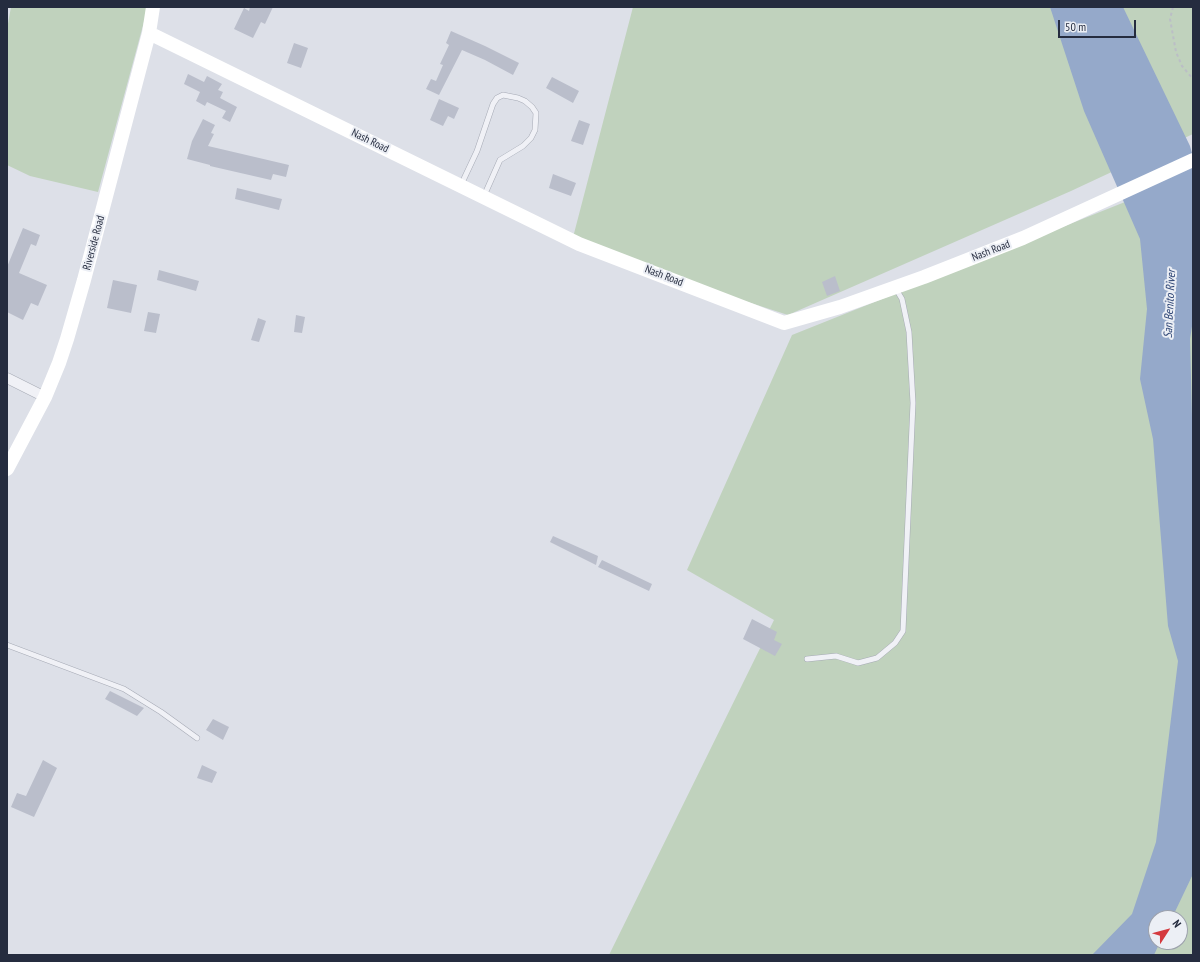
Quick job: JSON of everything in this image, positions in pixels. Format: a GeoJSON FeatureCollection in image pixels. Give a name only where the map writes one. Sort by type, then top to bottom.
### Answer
{"type":"FeatureCollection","features":[{"type":"Feature","properties":{"kind":"street","name":"Riverside Road"},"geometry":{"type":"LineString","coordinates":[[7,469],[45,397],[67,339],[86,273],[149,33],[153,7]]}},
{"type":"Feature","properties":{"kind":"street","name":"Nash Road"},"geometry":{"type":"LineString","coordinates":[[149,33],[579,244],[784,323],[840,307],[915,280],[1040,231],[1193,160]]}},
{"type":"Feature","properties":{"kind":"street"},"geometry":{"type":"LineString","coordinates":[[7,378],[45,397]]}},
{"type":"Feature","properties":{"kind":"lane"},"geometry":{"type":"LineString","coordinates":[[461,186],[477,151],[493,104],[497,98],[503,95],[518,98],[529,104],[536,113],[535,130],[531,138],[523,146],[500,160],[483,197]]}},
{"type":"Feature","properties":{"kind":"lane"},"geometry":{"type":"LineString","coordinates":[[808,659],[836,656],[858,663],[877,658],[895,643],[903,631],[913,403],[909,332],[902,299],[894,287]]}},
{"type":"Feature","properties":{"kind":"lane"},"geometry":{"type":"LineString","coordinates":[[7,645],[124,689],[161,712],[196,738]]}},
{"type":"Feature","properties":{"kind":"path"},"geometry":{"type":"LineString","coordinates":[[1173,7],[1170,20],[1176,52],[1182,66],[1193,79]]}},
{"type":"Feature","properties":{"kind":"green space"},"geometry":{"type":"Polygon","coordinates":[[[11,7],[148,7],[98,192],[30,176],[7,165],[7,29],[11,7]]]}},
{"type":"Feature","properties":{"kind":"green space"},"geometry":{"type":"Polygon","coordinates":[[[633,7],[1193,7],[1193,134],[1071,191],[788,315],[571,245],[633,7]]]}},
{"type":"Feature","properties":{"kind":"green space"},"geometry":{"type":"Polygon","coordinates":[[[1190,176],[1193,268],[1193,955],[609,955],[774,620],[687,570],[792,335],[1190,176]]]}},
{"type":"Feature","properties":{"kind":"water","name":"San Benito River"},"geometry":{"type":"Polygon","coordinates":[[[1050,7],[1123,7],[1190,146],[1193,157],[1193,320],[1190,339],[1193,456],[1193,874],[1176,910],[1148,910],[1148,950],[1156,950],[1154,955],[1092,955],[1132,914],[1156,842],[1178,661],[1168,626],[1153,439],[1140,379],[1147,309],[1140,239],[1084,111],[1050,7]]]}},
{"type":"Feature","properties":{"kind":"building"},"geometry":{"type":"Polygon","coordinates":[[[250,7],[273,7],[265,24],[261,22],[253,38],[234,29],[244,8],[249,11],[250,7]]]}},
{"type":"Feature","properties":{"kind":"building"},"geometry":{"type":"Polygon","coordinates":[[[451,31],[519,63],[513,75],[462,50],[439,95],[426,89],[431,79],[436,81],[443,65],[440,64],[449,45],[446,43],[451,31]]]}},
{"type":"Feature","properties":{"kind":"building"},"geometry":{"type":"Polygon","coordinates":[[[294,43],[308,48],[301,68],[287,63],[294,43]]]}},
{"type":"Feature","properties":{"kind":"building"},"geometry":{"type":"Polygon","coordinates":[[[188,74],[204,82],[207,76],[222,84],[218,90],[223,92],[220,98],[237,107],[230,122],[222,118],[226,111],[207,102],[205,106],[196,101],[200,92],[184,84],[188,74]]]}},
{"type":"Feature","properties":{"kind":"building"},"geometry":{"type":"Polygon","coordinates":[[[552,77],[579,91],[573,103],[546,88],[552,77]]]}},
{"type":"Feature","properties":{"kind":"building"},"geometry":{"type":"Polygon","coordinates":[[[439,99],[459,108],[454,119],[448,116],[443,126],[430,120],[439,99]]]}},
{"type":"Feature","properties":{"kind":"building"},"geometry":{"type":"Polygon","coordinates":[[[203,119],[215,125],[211,133],[214,134],[208,146],[289,165],[286,177],[273,174],[271,180],[210,166],[187,159],[192,141],[203,119]]]}},
{"type":"Feature","properties":{"kind":"building"},"geometry":{"type":"Polygon","coordinates":[[[579,120],[590,124],[583,145],[571,141],[579,120]]]}},
{"type":"Feature","properties":{"kind":"building"},"geometry":{"type":"Polygon","coordinates":[[[553,174],[576,183],[571,196],[549,188],[553,174]]]}},
{"type":"Feature","properties":{"kind":"building"},"geometry":{"type":"Polygon","coordinates":[[[237,188],[282,199],[279,210],[235,199],[237,188]]]}},
{"type":"Feature","properties":{"kind":"building"},"geometry":{"type":"Polygon","coordinates":[[[23,228],[40,235],[36,246],[31,244],[19,273],[47,285],[38,306],[31,303],[23,320],[7,312],[7,267],[23,228]]]}},
{"type":"Feature","properties":{"kind":"building"},"geometry":{"type":"Polygon","coordinates":[[[159,270],[199,281],[196,291],[157,280],[159,270]]]}},
{"type":"Feature","properties":{"kind":"building"},"geometry":{"type":"Polygon","coordinates":[[[835,276],[840,291],[827,296],[822,282],[835,276]]]}},
{"type":"Feature","properties":{"kind":"building"},"geometry":{"type":"Polygon","coordinates":[[[113,280],[137,285],[131,313],[107,308],[113,280]]]}},
{"type":"Feature","properties":{"kind":"building"},"geometry":{"type":"Polygon","coordinates":[[[148,312],[160,314],[156,333],[144,331],[148,312]]]}},
{"type":"Feature","properties":{"kind":"building"},"geometry":{"type":"Polygon","coordinates":[[[296,315],[305,317],[302,333],[294,332],[296,315]]]}},
{"type":"Feature","properties":{"kind":"building"},"geometry":{"type":"Polygon","coordinates":[[[258,318],[266,321],[259,342],[251,340],[258,318]]]}},
{"type":"Feature","properties":{"kind":"building"},"geometry":{"type":"Polygon","coordinates":[[[553,536],[598,556],[596,565],[550,542],[553,536]]]}},
{"type":"Feature","properties":{"kind":"building"},"geometry":{"type":"Polygon","coordinates":[[[602,560],[652,584],[649,591],[598,567],[602,560]]]}},
{"type":"Feature","properties":{"kind":"building"},"geometry":{"type":"Polygon","coordinates":[[[752,619],[777,632],[774,640],[782,644],[775,656],[743,639],[752,619]]]}},
{"type":"Feature","properties":{"kind":"building"},"geometry":{"type":"Polygon","coordinates":[[[110,691],[144,708],[137,716],[105,699],[110,691]]]}},
{"type":"Feature","properties":{"kind":"building"},"geometry":{"type":"Polygon","coordinates":[[[213,719],[229,727],[223,740],[206,730],[213,719]]]}},
{"type":"Feature","properties":{"kind":"building"},"geometry":{"type":"Polygon","coordinates":[[[43,760],[57,768],[34,817],[11,807],[17,793],[26,796],[43,760]]]}},
{"type":"Feature","properties":{"kind":"building"},"geometry":{"type":"Polygon","coordinates":[[[202,765],[217,772],[212,783],[197,778],[202,765]]]}}]}
